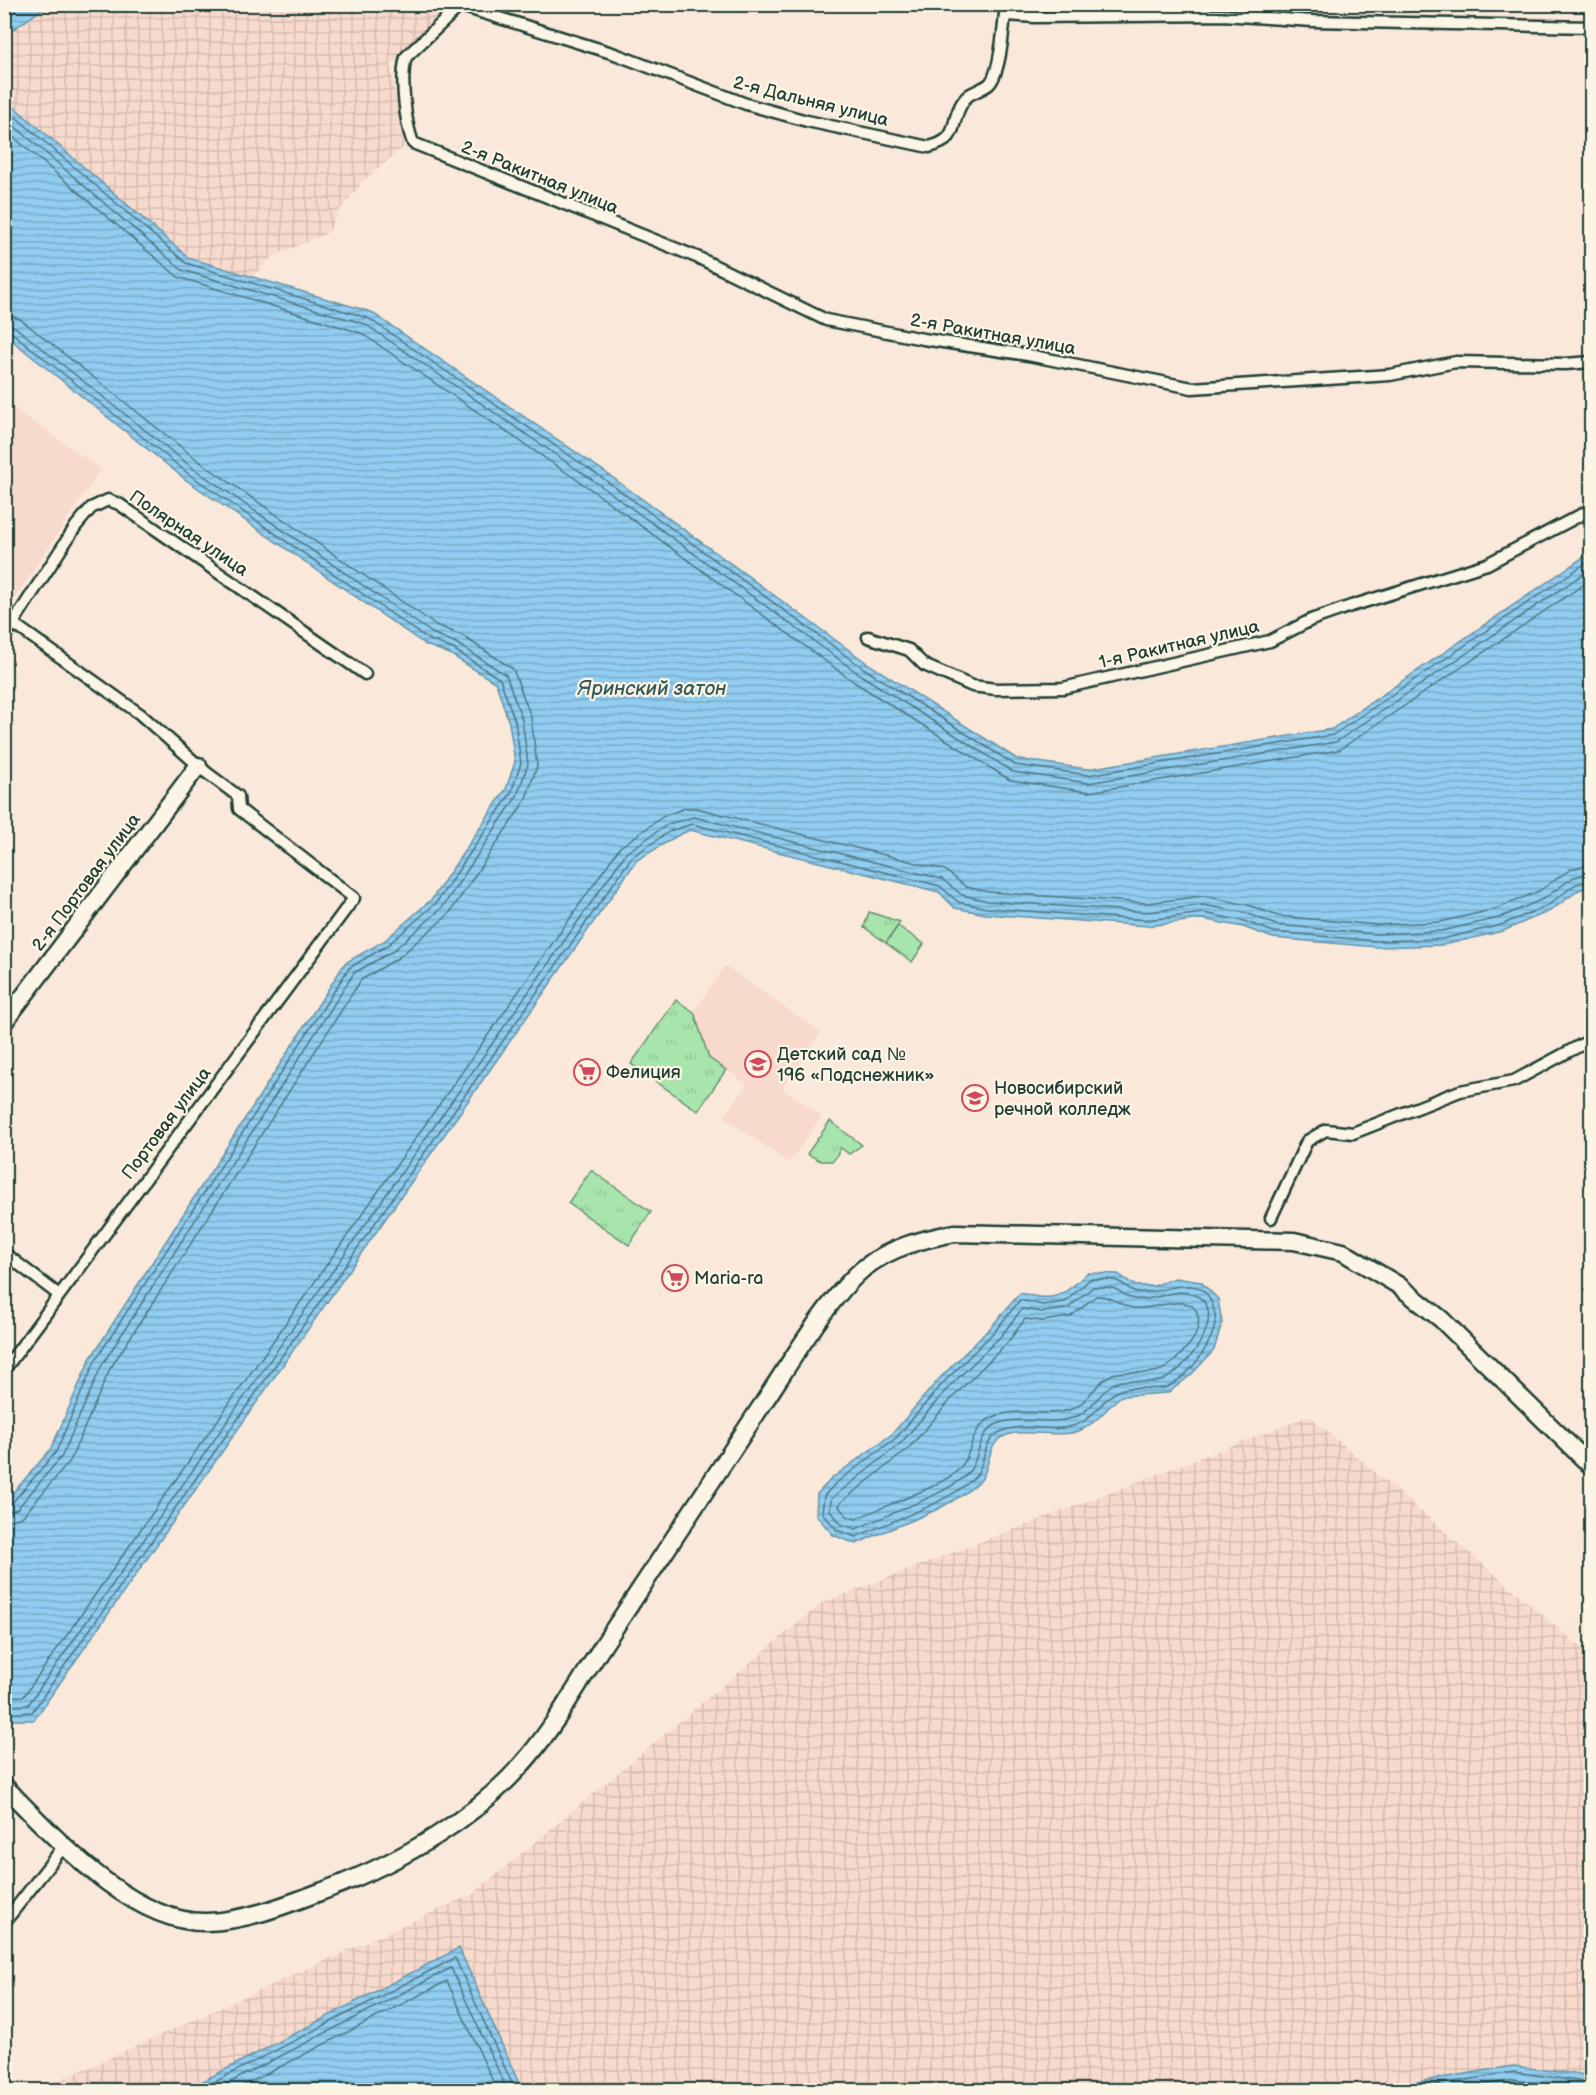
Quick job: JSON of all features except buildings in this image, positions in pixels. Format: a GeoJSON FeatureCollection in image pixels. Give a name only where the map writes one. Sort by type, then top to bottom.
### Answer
{"type":"FeatureCollection","features":[{"type":"Feature","properties":{"kind":"street","name":"2-я Дальняя улица"},"geometry":{"type":"LineString","coordinates":[[462,5],[615,54],[746,104],[807,121],[929,147],[946,141],[954,131],[959,108],[966,95],[990,84],[997,72],[1005,10]]}},
{"type":"Feature","properties":{"kind":"street","name":"2-я Ракитная улица"},"geometry":{"type":"LineString","coordinates":[[462,5],[406,57],[402,69],[409,132],[413,143],[699,258],[826,320],[923,339],[1028,355],[1192,388],[1390,375],[1456,362],[1565,364],[1592,362]]}},
{"type":"Feature","properties":{"kind":"street"},"geometry":{"type":"LineString","coordinates":[[1005,10],[1035,17],[1223,15],[1313,21],[1592,27]]}},
{"type":"Feature","properties":{"kind":"street","name":"Полярная улица"},"geometry":{"type":"LineString","coordinates":[[4,638],[9,620],[76,526],[91,508],[108,500],[119,504],[365,674]]}},
{"type":"Feature","properties":{"kind":"street","name":"1-я Ракитная улица"},"geometry":{"type":"LineString","coordinates":[[868,637],[909,650],[924,665],[972,686],[996,689],[1064,688],[1270,641],[1311,620],[1487,564],[1592,509]]}},
{"type":"Feature","properties":{"kind":"street"},"geometry":{"type":"LineString","coordinates":[[9,620],[141,714],[198,766]]}},
{"type":"Feature","properties":{"kind":"street","name":"Портовая улица"},"geometry":{"type":"LineString","coordinates":[[4,1370],[21,1351],[58,1295],[354,898],[239,809],[238,796],[198,766]]}},
{"type":"Feature","properties":{"kind":"street","name":"2-я Портовая улица"},"geometry":{"type":"LineString","coordinates":[[4,1022],[198,766]]}},
{"type":"Feature","properties":{"kind":"street"},"geometry":{"type":"LineString","coordinates":[[1270,1218],[1306,1141],[1326,1130],[1353,1133],[1460,1091],[1514,1081],[1592,1038]]}},
{"type":"Feature","properties":{"kind":"street"},"geometry":{"type":"LineString","coordinates":[[4,1786],[64,1846],[144,1906],[176,1918],[207,1922],[255,1913],[354,1879],[395,1860],[469,1812],[529,1757],[782,1375],[843,1289],[865,1268],[894,1250],[929,1238],[980,1231],[1294,1241],[1342,1252],[1398,1285],[1441,1319],[1592,1467]]}},
{"type":"Feature","properties":{"kind":"street"},"geometry":{"type":"LineString","coordinates":[[4,1253],[58,1295]]}},
{"type":"Feature","properties":{"kind":"street"},"geometry":{"type":"LineString","coordinates":[[4,1923],[64,1846]]}},
{"type":"Feature","properties":{"kind":"shaded area"},"geometry":{"type":"Polygon","coordinates":[[[48,5],[449,5],[391,66],[404,147],[364,180],[337,214],[329,232],[272,257],[252,277],[190,258],[5,99],[5,35],[48,5]]]}},
{"type":"Feature","properties":{"kind":"shaded area"},"geometry":{"type":"Polygon","coordinates":[[[4,401],[101,469],[5,613],[4,613],[4,401]]]}},
{"type":"Feature","properties":{"kind":"shaded area","name":"Детский сад № 196 «Подснежник»"},"geometry":{"type":"Polygon","coordinates":[[[725,966],[821,1032],[782,1088],[822,1116],[789,1163],[724,1117],[747,1084],[709,1058],[692,1014],[725,966]]]}},
{"type":"Feature","properties":{"kind":"shaded area"},"geometry":{"type":"Polygon","coordinates":[[[1309,1416],[1591,1656],[1591,2090],[38,2090],[473,1894],[822,1603],[1309,1416]]]}},
{"type":"Feature","properties":{"kind":"green space"},"geometry":{"type":"Polygon","coordinates":[[[869,912],[900,922],[886,943],[864,927],[869,912]]]}},
{"type":"Feature","properties":{"kind":"green space"},"geometry":{"type":"Polygon","coordinates":[[[898,926],[924,944],[912,962],[886,943],[898,926]]]}},
{"type":"Feature","properties":{"kind":"green space"},"geometry":{"type":"Polygon","coordinates":[[[676,1000],[694,1012],[709,1058],[726,1070],[698,1111],[631,1064],[676,1000]]]}},
{"type":"Feature","properties":{"kind":"green space"},"geometry":{"type":"Polygon","coordinates":[[[830,1121],[862,1145],[849,1154],[841,1148],[833,1161],[821,1161],[807,1154],[830,1121]]]}},
{"type":"Feature","properties":{"kind":"green space"},"geometry":{"type":"Polygon","coordinates":[[[591,1170],[651,1212],[629,1245],[568,1203],[591,1170]]]}},
{"type":"Feature","properties":{"kind":"water"},"geometry":{"type":"Polygon","coordinates":[[[5,4],[48,4],[48,5],[5,35],[5,4]]]}},
{"type":"Feature","properties":{"kind":"water","name":"Яринский затон"},"geometry":{"type":"Polygon","coordinates":[[[5,99],[189,258],[371,312],[605,472],[867,663],[1017,759],[1087,769],[1332,729],[1591,552],[1591,886],[1579,890],[1550,911],[1503,931],[1443,945],[1377,947],[1273,938],[1243,927],[1202,919],[1148,926],[986,914],[955,908],[939,892],[690,830],[676,836],[637,860],[34,1720],[5,1720],[5,1502],[51,1449],[90,1359],[345,963],[384,941],[432,899],[506,789],[515,762],[509,723],[496,683],[450,654],[426,645],[186,480],[5,335],[5,99]]]}},
{"type":"Feature","properties":{"kind":"water"},"geometry":{"type":"Polygon","coordinates":[[[1087,1273],[1118,1274],[1136,1286],[1154,1286],[1175,1278],[1201,1282],[1218,1299],[1222,1323],[1214,1350],[1191,1375],[1168,1393],[1121,1396],[1096,1420],[1079,1431],[1060,1434],[1017,1433],[1001,1438],[996,1442],[990,1454],[985,1472],[979,1482],[936,1510],[856,1544],[833,1535],[816,1515],[817,1494],[832,1478],[892,1434],[939,1379],[991,1327],[1020,1293],[1042,1297],[1057,1296],[1064,1293],[1087,1273]]]}},
{"type":"Feature","properties":{"kind":"water"},"geometry":{"type":"Polygon","coordinates":[[[459,1948],[522,2090],[186,2090],[459,1948]]]}},
{"type":"Feature","properties":{"kind":"water"},"geometry":{"type":"Polygon","coordinates":[[[1513,2066],[1585,2075],[1591,2079],[1591,2090],[1392,2090],[1405,2084],[1513,2066]]]}},
{"type":"Feature","properties":{"kind":"place","name":"Детский сад № 196 «Подснежник»"},"geometry":{"type":"Point","coordinates":[758,1064]}},
{"type":"Feature","properties":{"kind":"place","name":"Фелиция"},"geometry":{"type":"Point","coordinates":[587,1072]}},
{"type":"Feature","properties":{"kind":"place","name":"Новосибирский речной колледж"},"geometry":{"type":"Point","coordinates":[975,1098]}},
{"type":"Feature","properties":{"kind":"place","name":"Maria-ra"},"geometry":{"type":"Point","coordinates":[675,1278]}}]}
